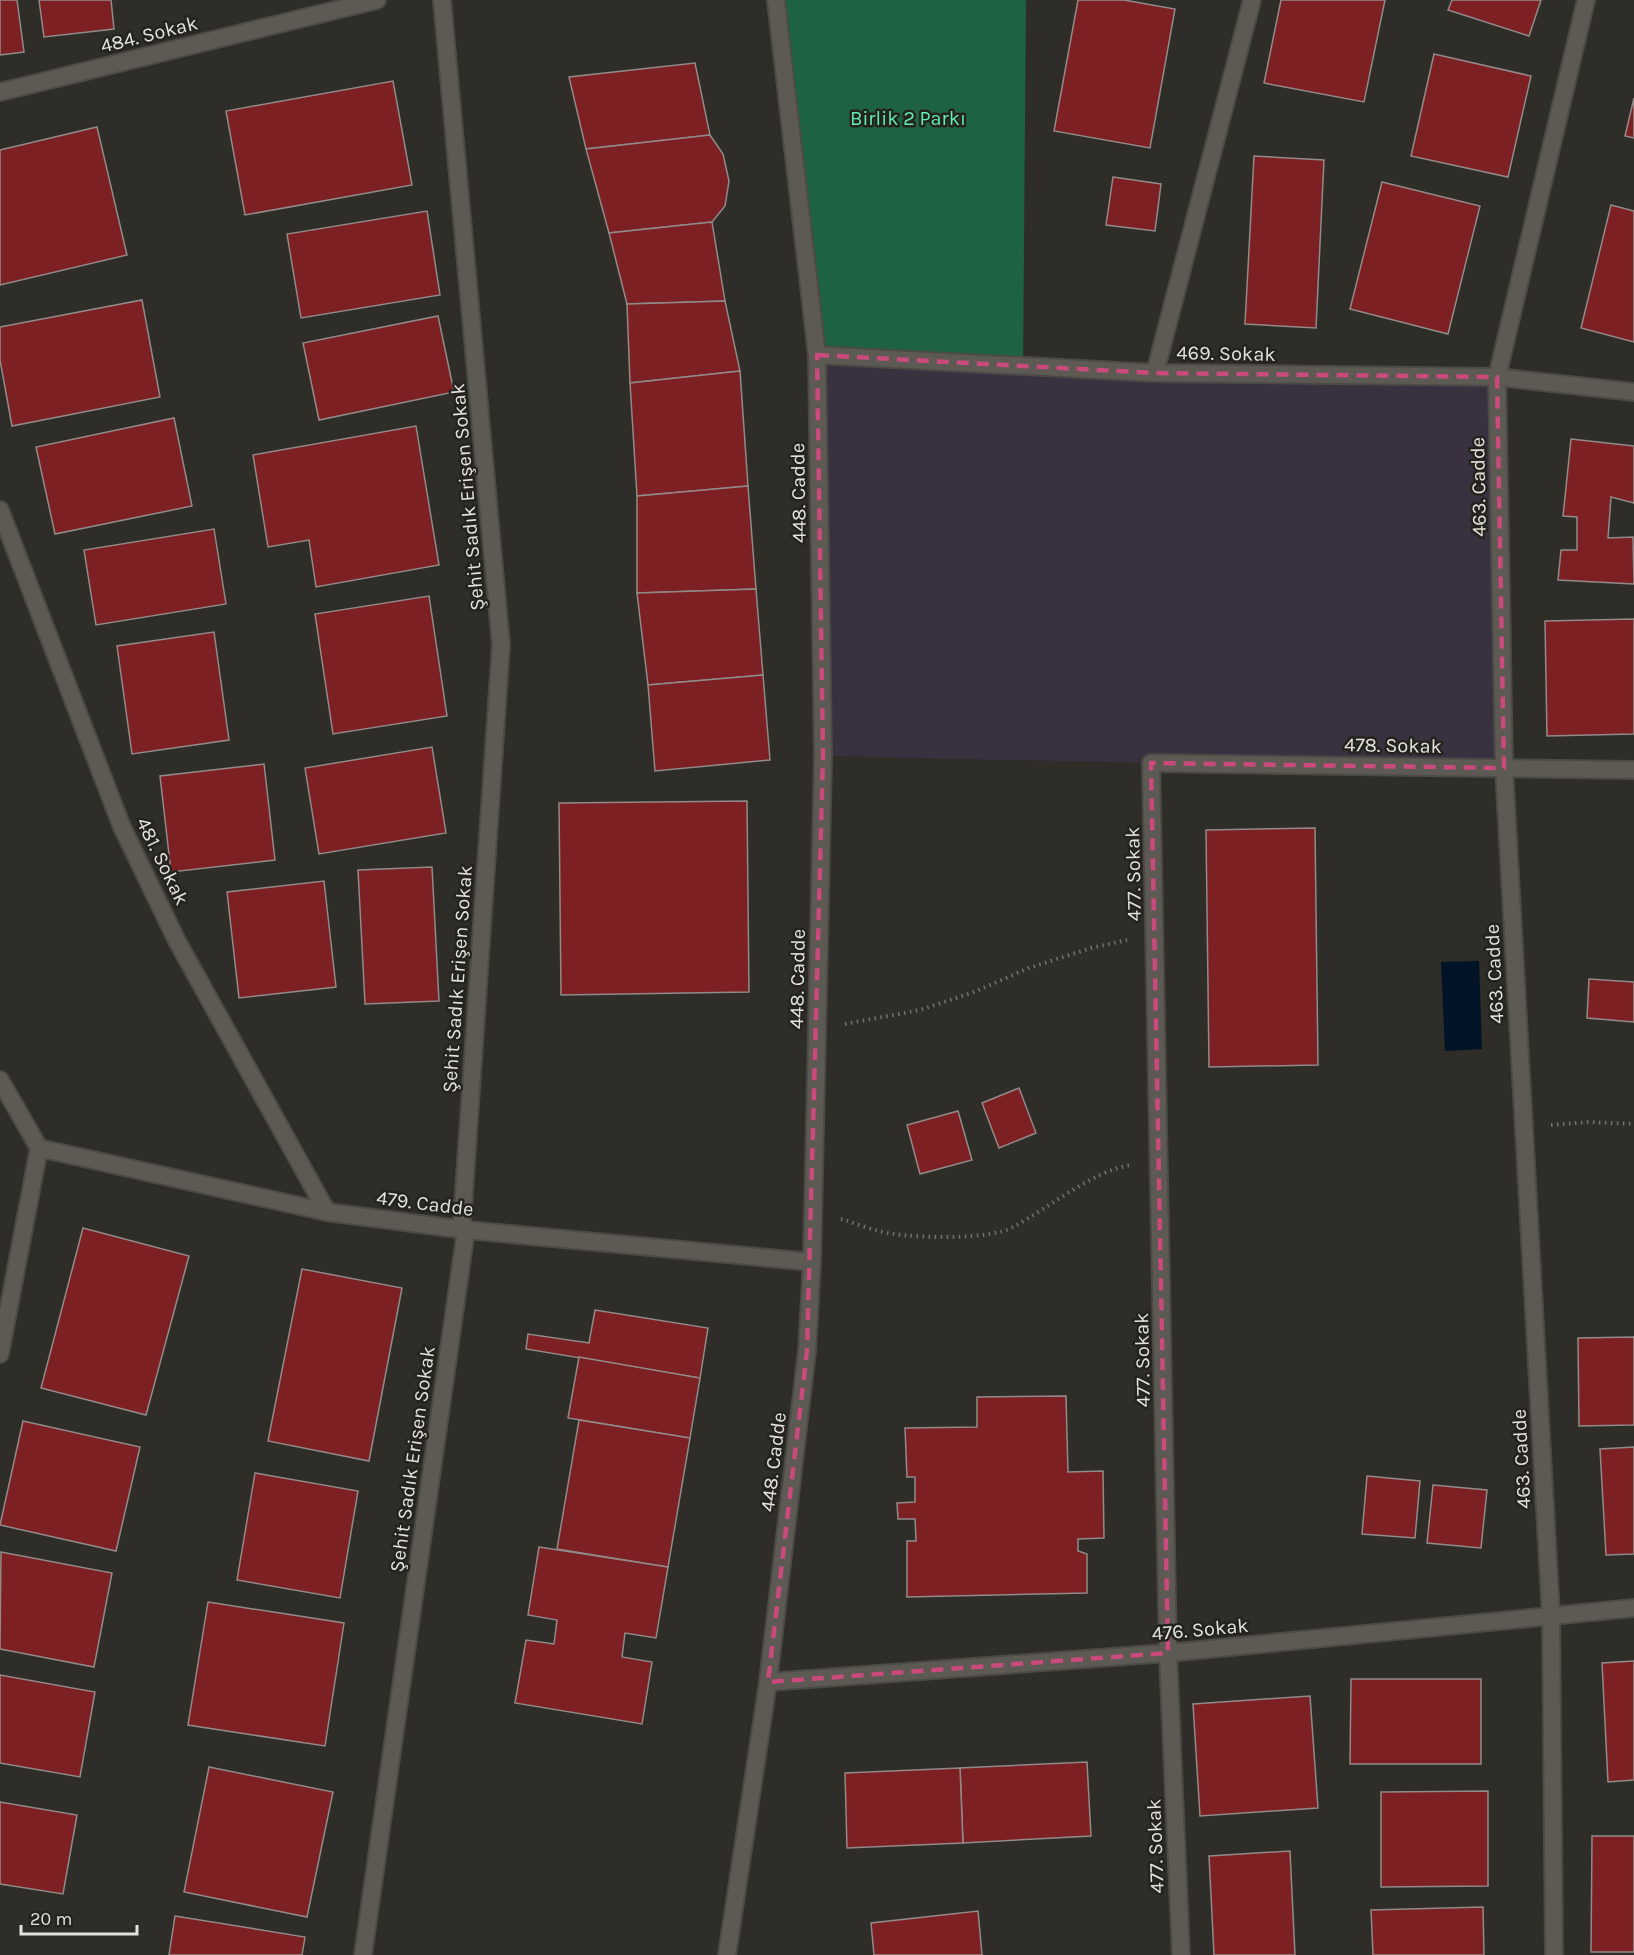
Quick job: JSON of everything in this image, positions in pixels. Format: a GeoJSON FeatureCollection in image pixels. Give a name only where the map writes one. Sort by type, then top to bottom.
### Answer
{"type":"FeatureCollection","features":[{"type":"Feature","properties":{"kind":"street","name":"484. Sokak"},"geometry":{"type":"LineString","coordinates":[[0,92],[377,0]]}},
{"type":"Feature","properties":{"kind":"street","name":"Şehit Sadık Erişen Sokak"},"geometry":{"type":"LineString","coordinates":[[363,1955],[466,1230],[462,1222],[501,645],[442,0]]}},
{"type":"Feature","properties":{"kind":"street","name":"448. Cadde"},"geometry":{"type":"LineString","coordinates":[[727,1955],[768,1682],[807,1351],[812,1262],[823,756],[817,355],[776,0]]}},
{"type":"Feature","properties":{"kind":"street"},"geometry":{"type":"LineString","coordinates":[[1155,373],[1252,0]]}},
{"type":"Feature","properties":{"kind":"street","name":"463. Cadde"},"geometry":{"type":"LineString","coordinates":[[1554,1955],[1551,1616],[1504,768],[1497,377],[1586,0]]}},
{"type":"Feature","properties":{"kind":"street","name":"469. Sokak"},"geometry":{"type":"LineString","coordinates":[[817,355],[1155,373],[1497,377],[1634,392]]}},
{"type":"Feature","properties":{"kind":"street","name":"481. Sokak"},"geometry":{"type":"LineString","coordinates":[[0,510],[122,827],[177,941],[327,1212]]}},
{"type":"Feature","properties":{"kind":"street","name":"478. Sokak"},"geometry":{"type":"LineString","coordinates":[[1151,764],[1634,770]]}},
{"type":"Feature","properties":{"kind":"street","name":"477. Sokak"},"geometry":{"type":"LineString","coordinates":[[1151,764],[1168,1653],[1181,1955]]}},
{"type":"Feature","properties":{"kind":"street"},"geometry":{"type":"LineString","coordinates":[[0,1080],[39,1148],[0,1354]]}},
{"type":"Feature","properties":{"kind":"street","name":"479. Cadde"},"geometry":{"type":"LineString","coordinates":[[39,1148],[327,1212],[466,1230],[812,1262]]}},
{"type":"Feature","properties":{"kind":"street","name":"476. Sokak"},"geometry":{"type":"LineString","coordinates":[[768,1682],[1168,1653],[1634,1608]]}},
{"type":"Feature","properties":{"kind":"path"},"geometry":{"type":"LineString","coordinates":[[817,1028],[866,1022],[920,1010],[1080,951],[1155,935]]}},
{"type":"Feature","properties":{"kind":"path"},"geometry":{"type":"LineString","coordinates":[[1523,1128],[1589,1122],[1634,1124]]}},
{"type":"Feature","properties":{"kind":"path"},"geometry":{"type":"LineString","coordinates":[[813,1212],[894,1234],[976,1237],[1011,1229],[1070,1192],[1118,1167],[1159,1160]]}},
{"type":"Feature","properties":{"kind":"highlighted area"},"geometry":{"type":"Polygon","coordinates":[[[817,355],[1155,373],[1497,377],[1504,768],[1151,763],[1168,1653],[768,1682],[807,1351],[823,756],[817,355]]]}},
{"type":"Feature","properties":{"kind":"shaded area"},"geometry":{"type":"Polygon","coordinates":[[[817,355],[1497,377],[1504,768],[823,756],[817,355]]]}},
{"type":"Feature","properties":{"kind":"green space","name":"Birlik 2 Parkı"},"geometry":{"type":"Polygon","coordinates":[[[776,0],[1026,0],[1023,366],[817,355],[776,0]]]}},
{"type":"Feature","properties":{"kind":"water"},"geometry":{"type":"Polygon","coordinates":[[[1479,961],[1482,1049],[1445,1051],[1441,962],[1479,961]]]}},
{"type":"Feature","properties":{"kind":"building"},"geometry":{"type":"Polygon","coordinates":[[[0,0],[17,0],[24,52],[0,55],[0,0]]]}},
{"type":"Feature","properties":{"kind":"building"},"geometry":{"type":"Polygon","coordinates":[[[39,0],[111,0],[114,29],[44,37],[39,0]]]}},
{"type":"Feature","properties":{"kind":"building"},"geometry":{"type":"Polygon","coordinates":[[[1078,0],[1124,0],[1175,9],[1150,148],[1054,131],[1078,0]]]}},
{"type":"Feature","properties":{"kind":"building"},"geometry":{"type":"Polygon","coordinates":[[[1281,0],[1385,0],[1364,102],[1264,83],[1281,0]]]}},
{"type":"Feature","properties":{"kind":"building"},"geometry":{"type":"Polygon","coordinates":[[[1452,0],[1541,0],[1529,36],[1448,10],[1452,0]]]}},
{"type":"Feature","properties":{"kind":"building"},"geometry":{"type":"Polygon","coordinates":[[[1434,54],[1531,76],[1508,177],[1411,156],[1434,54]]]}},
{"type":"Feature","properties":{"kind":"building"},"geometry":{"type":"Polygon","coordinates":[[[695,63],[710,135],[586,149],[569,77],[695,63]]]}},
{"type":"Feature","properties":{"kind":"building"},"geometry":{"type":"Polygon","coordinates":[[[393,81],[412,185],[245,215],[226,111],[393,81]]]}},
{"type":"Feature","properties":{"kind":"building"},"geometry":{"type":"Polygon","coordinates":[[[1634,98],[1634,138],[1625,136],[1634,98]]]}},
{"type":"Feature","properties":{"kind":"building"},"geometry":{"type":"Polygon","coordinates":[[[97,127],[127,255],[0,285],[0,150],[97,127]]]}},
{"type":"Feature","properties":{"kind":"building"},"geometry":{"type":"Polygon","coordinates":[[[710,135],[723,154],[729,181],[725,206],[712,222],[609,233],[586,149],[710,135]]]}},
{"type":"Feature","properties":{"kind":"building"},"geometry":{"type":"Polygon","coordinates":[[[1254,156],[1324,160],[1316,328],[1245,324],[1254,156]]]}},
{"type":"Feature","properties":{"kind":"building"},"geometry":{"type":"Polygon","coordinates":[[[1113,177],[1161,184],[1155,231],[1106,225],[1113,177]]]}},
{"type":"Feature","properties":{"kind":"building"},"geometry":{"type":"Polygon","coordinates":[[[1382,182],[1480,206],[1448,334],[1350,309],[1382,182]]]}},
{"type":"Feature","properties":{"kind":"building"},"geometry":{"type":"Polygon","coordinates":[[[1611,205],[1634,211],[1634,342],[1581,328],[1611,205]]]}},
{"type":"Feature","properties":{"kind":"building"},"geometry":{"type":"Polygon","coordinates":[[[427,211],[440,295],[301,318],[287,234],[427,211]]]}},
{"type":"Feature","properties":{"kind":"building"},"geometry":{"type":"Polygon","coordinates":[[[712,222],[725,301],[627,304],[609,233],[712,222]]]}},
{"type":"Feature","properties":{"kind":"building"},"geometry":{"type":"Polygon","coordinates":[[[142,300],[160,397],[12,426],[0,360],[0,327],[142,300]]]}},
{"type":"Feature","properties":{"kind":"building"},"geometry":{"type":"Polygon","coordinates":[[[725,301],[740,371],[630,383],[627,304],[725,301]]]}},
{"type":"Feature","properties":{"kind":"building"},"geometry":{"type":"Polygon","coordinates":[[[438,316],[454,392],[319,420],[303,343],[438,316]]]}},
{"type":"Feature","properties":{"kind":"building"},"geometry":{"type":"Polygon","coordinates":[[[740,371],[748,486],[637,496],[630,383],[740,371]]]}},
{"type":"Feature","properties":{"kind":"building"},"geometry":{"type":"Polygon","coordinates":[[[174,418],[192,506],[55,534],[36,447],[174,418]]]}},
{"type":"Feature","properties":{"kind":"building"},"geometry":{"type":"Polygon","coordinates":[[[416,426],[439,565],[316,587],[309,540],[268,547],[253,455],[416,426]]]}},
{"type":"Feature","properties":{"kind":"building"},"geometry":{"type":"Polygon","coordinates":[[[1571,439],[1634,446],[1634,503],[1611,497],[1608,538],[1633,537],[1634,584],[1558,580],[1561,550],[1577,550],[1577,517],[1563,516],[1571,439]]]}},
{"type":"Feature","properties":{"kind":"building"},"geometry":{"type":"Polygon","coordinates":[[[748,486],[756,589],[637,593],[637,496],[748,486]]]}},
{"type":"Feature","properties":{"kind":"building"},"geometry":{"type":"Polygon","coordinates":[[[214,529],[226,604],[96,625],[84,550],[214,529]]]}},
{"type":"Feature","properties":{"kind":"building"},"geometry":{"type":"Polygon","coordinates":[[[756,589],[763,675],[648,685],[637,593],[756,589]]]}},
{"type":"Feature","properties":{"kind":"building"},"geometry":{"type":"Polygon","coordinates":[[[429,596],[447,716],[333,734],[315,614],[429,596]]]}},
{"type":"Feature","properties":{"kind":"building"},"geometry":{"type":"Polygon","coordinates":[[[1634,619],[1634,734],[1547,736],[1545,621],[1634,619]]]}},
{"type":"Feature","properties":{"kind":"building"},"geometry":{"type":"Polygon","coordinates":[[[214,632],[229,740],[132,754],[117,646],[214,632]]]}},
{"type":"Feature","properties":{"kind":"building"},"geometry":{"type":"Polygon","coordinates":[[[763,675],[770,760],[655,771],[648,685],[763,675]]]}},
{"type":"Feature","properties":{"kind":"building"},"geometry":{"type":"Polygon","coordinates":[[[432,747],[446,833],[319,854],[305,768],[432,747]]]}},
{"type":"Feature","properties":{"kind":"building"},"geometry":{"type":"Polygon","coordinates":[[[264,764],[275,860],[171,872],[160,776],[264,764]]]}},
{"type":"Feature","properties":{"kind":"building"},"geometry":{"type":"Polygon","coordinates":[[[747,801],[749,992],[561,995],[559,803],[747,801]]]}},
{"type":"Feature","properties":{"kind":"building"},"geometry":{"type":"Polygon","coordinates":[[[1315,828],[1318,1065],[1209,1067],[1206,830],[1315,828]]]}},
{"type":"Feature","properties":{"kind":"building"},"geometry":{"type":"Polygon","coordinates":[[[432,867],[439,1001],[365,1004],[358,870],[432,867]]]}},
{"type":"Feature","properties":{"kind":"building"},"geometry":{"type":"Polygon","coordinates":[[[324,881],[336,987],[239,998],[227,892],[324,881]]]}},
{"type":"Feature","properties":{"kind":"building"},"geometry":{"type":"Polygon","coordinates":[[[1589,979],[1634,982],[1634,1022],[1587,1018],[1589,979]]]}},
{"type":"Feature","properties":{"kind":"building"},"geometry":{"type":"Polygon","coordinates":[[[1019,1088],[1036,1133],[999,1148],[982,1103],[1019,1088]]]}},
{"type":"Feature","properties":{"kind":"building"},"geometry":{"type":"Polygon","coordinates":[[[958,1111],[972,1160],[920,1174],[907,1125],[958,1111]]]}},
{"type":"Feature","properties":{"kind":"building"},"geometry":{"type":"Polygon","coordinates":[[[83,1228],[189,1256],[146,1415],[41,1388],[83,1228]]]}},
{"type":"Feature","properties":{"kind":"building"},"geometry":{"type":"Polygon","coordinates":[[[302,1269],[402,1288],[369,1461],[268,1441],[302,1269]]]}},
{"type":"Feature","properties":{"kind":"building"},"geometry":{"type":"Polygon","coordinates":[[[595,1310],[708,1328],[700,1378],[526,1349],[528,1334],[589,1343],[595,1310]]]}},
{"type":"Feature","properties":{"kind":"building"},"geometry":{"type":"Polygon","coordinates":[[[1634,1337],[1634,1425],[1579,1426],[1578,1338],[1634,1337]]]}},
{"type":"Feature","properties":{"kind":"building"},"geometry":{"type":"Polygon","coordinates":[[[579,1357],[700,1378],[690,1438],[568,1418],[579,1357]]]}},
{"type":"Feature","properties":{"kind":"building"},"geometry":{"type":"Polygon","coordinates":[[[1066,1396],[1068,1472],[1103,1471],[1104,1538],[1078,1539],[1078,1551],[1087,1554],[1087,1593],[907,1597],[907,1541],[916,1541],[915,1519],[898,1519],[897,1503],[915,1502],[915,1477],[907,1477],[905,1428],[977,1427],[977,1397],[1066,1396]]]}},
{"type":"Feature","properties":{"kind":"building"},"geometry":{"type":"Polygon","coordinates":[[[579,1420],[690,1438],[668,1567],[557,1549],[579,1420]]]}},
{"type":"Feature","properties":{"kind":"building"},"geometry":{"type":"Polygon","coordinates":[[[23,1421],[140,1447],[116,1551],[0,1525],[23,1421]]]}},
{"type":"Feature","properties":{"kind":"building"},"geometry":{"type":"Polygon","coordinates":[[[1634,1447],[1634,1554],[1606,1555],[1600,1449],[1634,1447]]]}},
{"type":"Feature","properties":{"kind":"building"},"geometry":{"type":"Polygon","coordinates":[[[255,1473],[358,1491],[340,1598],[237,1580],[255,1473]]]}},
{"type":"Feature","properties":{"kind":"building"},"geometry":{"type":"Polygon","coordinates":[[[1367,1476],[1420,1481],[1415,1538],[1362,1534],[1367,1476]]]}},
{"type":"Feature","properties":{"kind":"building"},"geometry":{"type":"Polygon","coordinates":[[[1433,1485],[1487,1490],[1481,1548],[1427,1543],[1433,1485]]]}},
{"type":"Feature","properties":{"kind":"building"},"geometry":{"type":"Polygon","coordinates":[[[539,1547],[668,1567],[656,1638],[625,1633],[622,1657],[652,1662],[642,1724],[515,1703],[526,1640],[554,1644],[557,1620],[528,1615],[539,1547]]]}},
{"type":"Feature","properties":{"kind":"building"},"geometry":{"type":"Polygon","coordinates":[[[1,1552],[112,1573],[94,1667],[0,1649],[1,1552]]]}},
{"type":"Feature","properties":{"kind":"building"},"geometry":{"type":"Polygon","coordinates":[[[208,1602],[344,1623],[325,1746],[188,1725],[208,1602]]]}},
{"type":"Feature","properties":{"kind":"building"},"geometry":{"type":"Polygon","coordinates":[[[1634,1661],[1634,1780],[1608,1782],[1602,1663],[1634,1661]]]}},
{"type":"Feature","properties":{"kind":"building"},"geometry":{"type":"Polygon","coordinates":[[[0,1675],[95,1692],[80,1777],[0,1763],[0,1675]]]}},
{"type":"Feature","properties":{"kind":"building"},"geometry":{"type":"Polygon","coordinates":[[[1351,1679],[1481,1679],[1481,1764],[1350,1764],[1351,1679]]]}},
{"type":"Feature","properties":{"kind":"building"},"geometry":{"type":"Polygon","coordinates":[[[1310,1696],[1318,1808],[1200,1816],[1193,1704],[1310,1696]]]}},
{"type":"Feature","properties":{"kind":"building"},"geometry":{"type":"Polygon","coordinates":[[[1087,1762],[1091,1836],[963,1843],[960,1768],[1087,1762]]]}},
{"type":"Feature","properties":{"kind":"building"},"geometry":{"type":"Polygon","coordinates":[[[209,1767],[333,1792],[307,1917],[184,1892],[209,1767]]]}},
{"type":"Feature","properties":{"kind":"building"},"geometry":{"type":"Polygon","coordinates":[[[960,1768],[963,1843],[847,1848],[845,1773],[960,1768]]]}},
{"type":"Feature","properties":{"kind":"building"},"geometry":{"type":"Polygon","coordinates":[[[1488,1791],[1488,1886],[1381,1887],[1381,1792],[1488,1791]]]}},
{"type":"Feature","properties":{"kind":"building"},"geometry":{"type":"Polygon","coordinates":[[[0,1802],[77,1815],[63,1894],[0,1884],[0,1802]]]}},
{"type":"Feature","properties":{"kind":"building"},"geometry":{"type":"Polygon","coordinates":[[[1592,1836],[1634,1836],[1634,1952],[1591,1952],[1592,1836]]]}},
{"type":"Feature","properties":{"kind":"building"},"geometry":{"type":"Polygon","coordinates":[[[1290,1851],[1295,1955],[1214,1955],[1209,1856],[1290,1851]]]}},
{"type":"Feature","properties":{"kind":"building"},"geometry":{"type":"Polygon","coordinates":[[[1483,1907],[1484,1955],[1373,1955],[1371,1910],[1483,1907]]]}},
{"type":"Feature","properties":{"kind":"building"},"geometry":{"type":"Polygon","coordinates":[[[978,1911],[982,1955],[874,1955],[871,1923],[978,1911]]]}},
{"type":"Feature","properties":{"kind":"building"},"geometry":{"type":"Polygon","coordinates":[[[175,1916],[305,1937],[302,1955],[169,1955],[175,1916]]]}}]}
